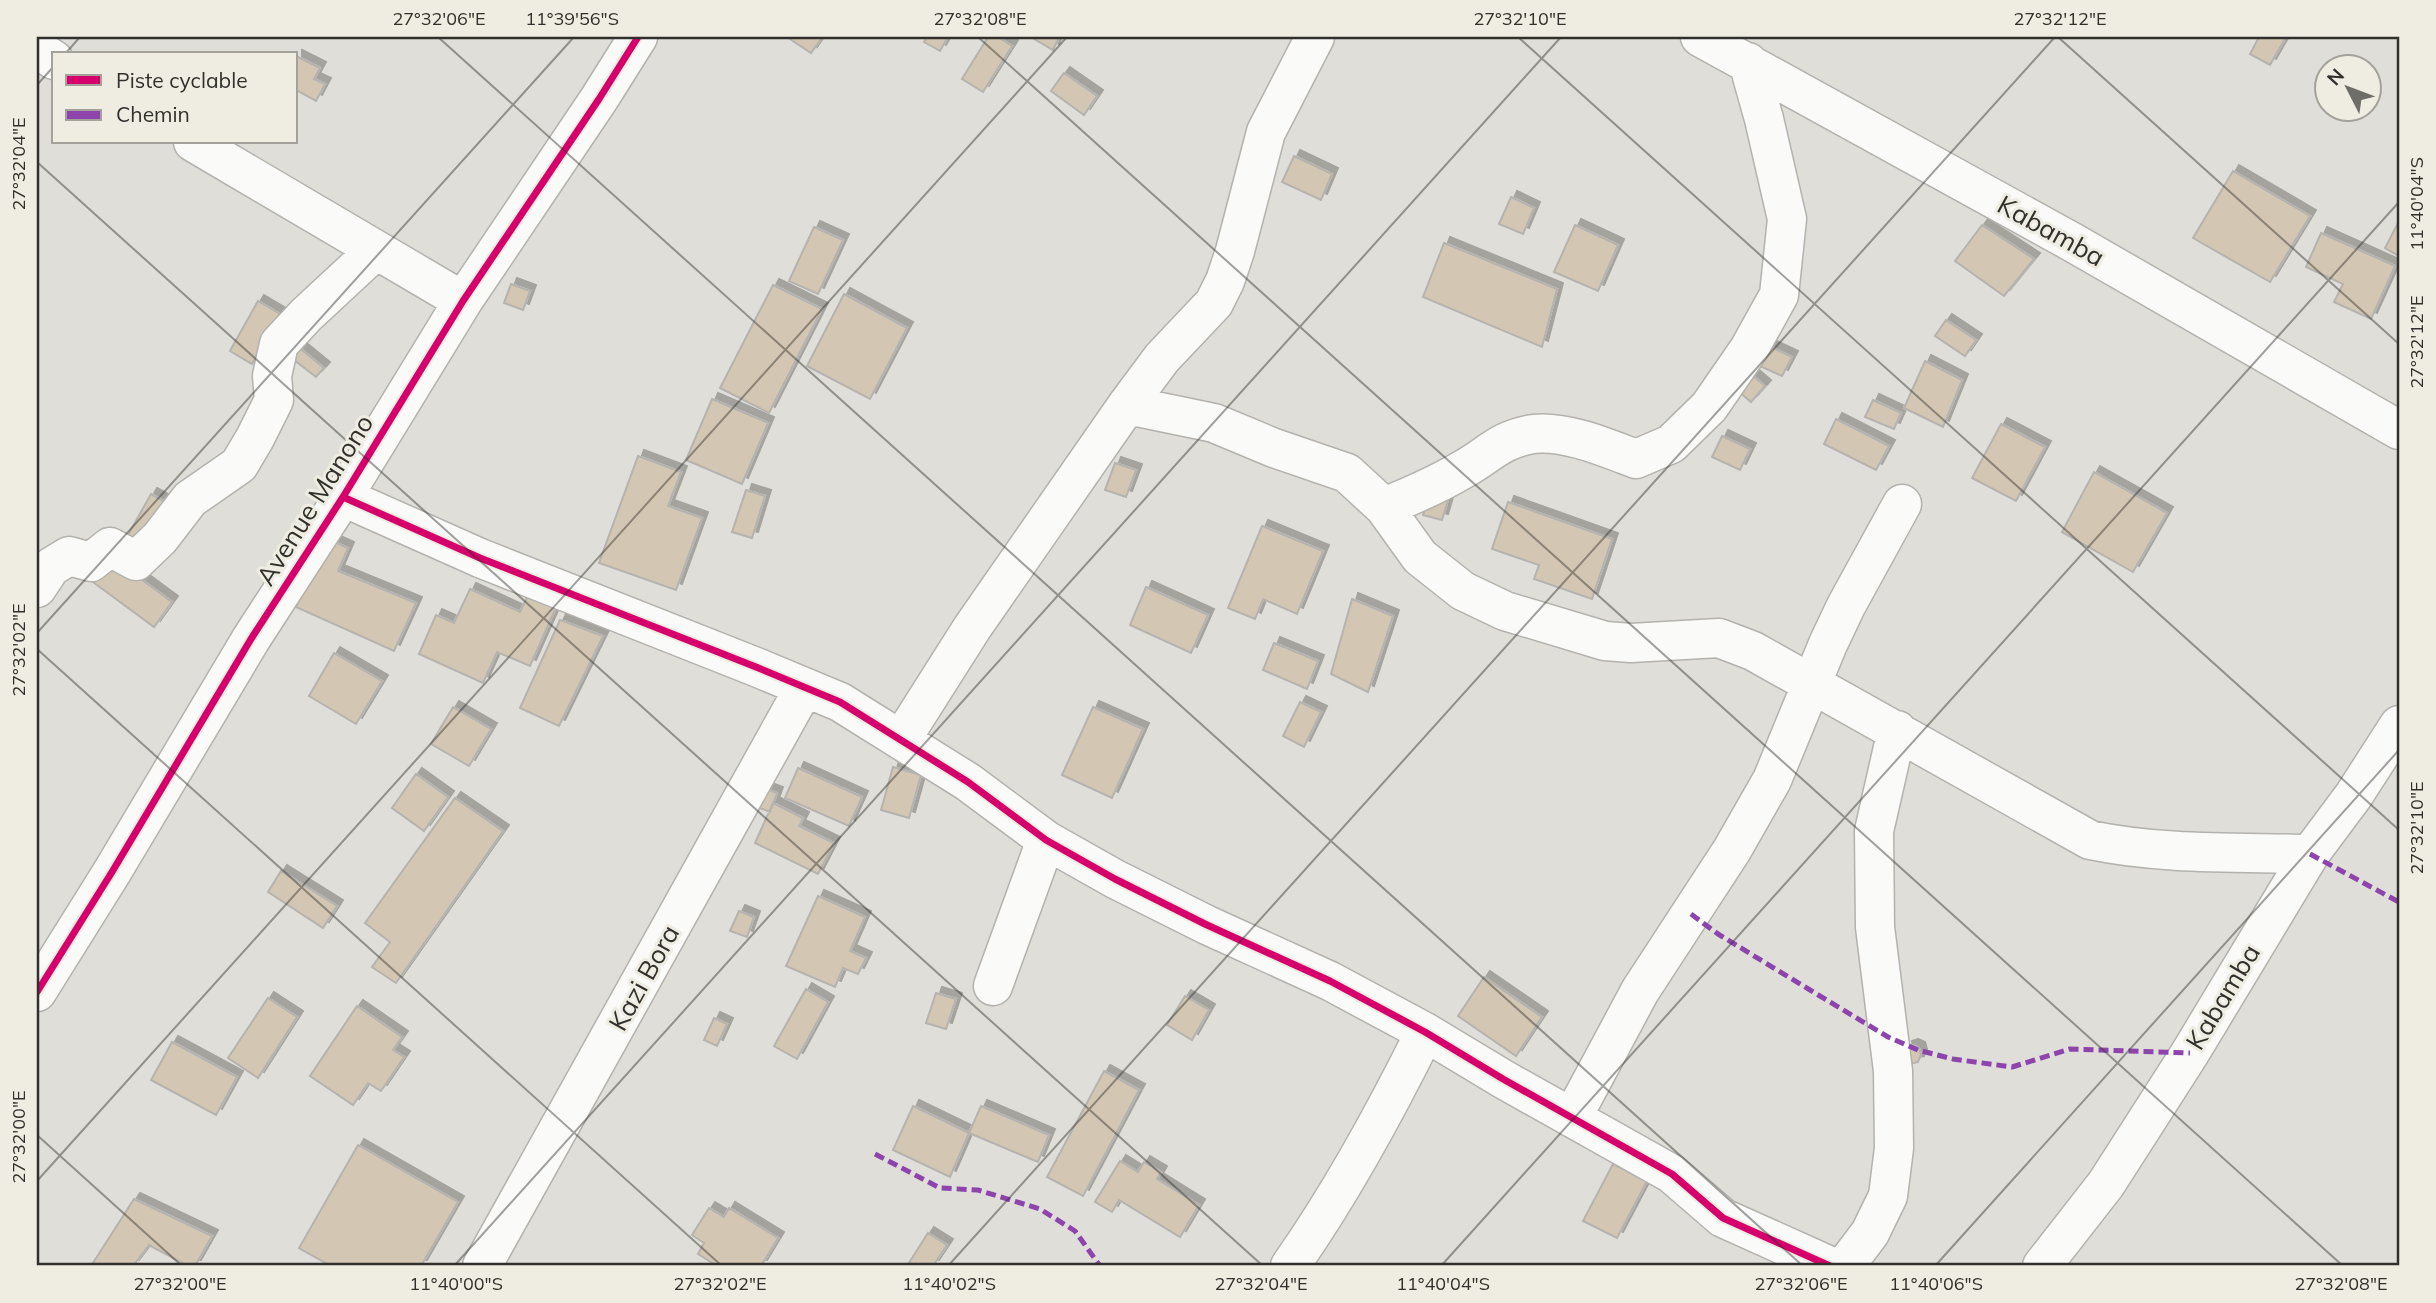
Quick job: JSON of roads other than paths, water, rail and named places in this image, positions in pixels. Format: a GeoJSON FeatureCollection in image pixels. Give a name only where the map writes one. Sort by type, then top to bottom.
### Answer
{"type":"FeatureCollection","features":[{"type":"Feature","properties":{"kind":"street","name":"Avenue Manono"},"geometry":{"type":"LineString","coordinates":[[37,992],[251,639],[463,301],[638,37]]}},
{"type":"Feature","properties":{"kind":"street"},"geometry":{"type":"LineString","coordinates":[[901,740],[972,628],[1127,405],[1162,358],[1214,303],[1235,251],[1266,132],[1315,37]]}},
{"type":"Feature","properties":{"kind":"street","name":"Kabamba"},"geometry":{"type":"LineString","coordinates":[[1700,37],[2395,417]]}},
{"type":"Feature","properties":{"kind":"street"},"geometry":{"type":"LineString","coordinates":[[37,49],[52,59]]}},
{"type":"Feature","properties":{"kind":"street"},"geometry":{"type":"LineString","coordinates":[[1384,507],[1424,491],[1466,469],[1498,445],[1534,434],[1581,439],[1636,460],[1671,444],[1709,407],[1749,349],[1779,295],[1787,219],[1748,62]]}},
{"type":"Feature","properties":{"kind":"street"},"geometry":{"type":"LineString","coordinates":[[197,144],[463,301]]}},
{"type":"Feature","properties":{"kind":"street"},"geometry":{"type":"LineString","coordinates":[[37,588],[51,567],[69,556],[91,562],[110,547],[136,561],[160,538],[190,499],[239,465],[274,400],[272,376],[279,344],[376,250]]}},
{"type":"Feature","properties":{"kind":"street"},"geometry":{"type":"LineString","coordinates":[[1127,405],[1214,423],[1347,474],[1384,507],[1420,557],[1463,591],[1505,611],[1605,641],[1631,643],[1719,638],[1753,651],[2090,840],[2117,846],[2311,853]]}},
{"type":"Feature","properties":{"kind":"street"},"geometry":{"type":"LineString","coordinates":[[343,496],[480,558],[840,702],[968,782],[1046,840],[1115,879],[1329,981],[1426,1032],[1672,1174],[1723,1218],[1830,1266]]}},
{"type":"Feature","properties":{"kind":"street"},"geometry":{"type":"LineString","coordinates":[[1572,1118],[1640,990],[1726,861],[1772,779],[1828,644],[1902,504]]}},
{"type":"Feature","properties":{"kind":"street","name":"Kazi Bora"},"geometry":{"type":"LineString","coordinates":[[482,1266],[804,688]]}},
{"type":"Feature","properties":{"kind":"street","name":"Kabamba"},"geometry":{"type":"LineString","coordinates":[[2042,1266],[2106,1184],[2190,1053],[2311,853],[2354,795],[2399,725]]}},
{"type":"Feature","properties":{"kind":"street"},"geometry":{"type":"LineString","coordinates":[[1845,1266],[1870,1233],[1888,1196],[1894,1148],[1893,1070],[1875,928],[1874,831],[1897,730]]}},
{"type":"Feature","properties":{"kind":"street"},"geometry":{"type":"LineString","coordinates":[[993,986],[1046,840]]}},
{"type":"Feature","properties":{"kind":"street"},"geometry":{"type":"LineString","coordinates":[[1290,1266],[1353,1169],[1426,1032]]}}]}
